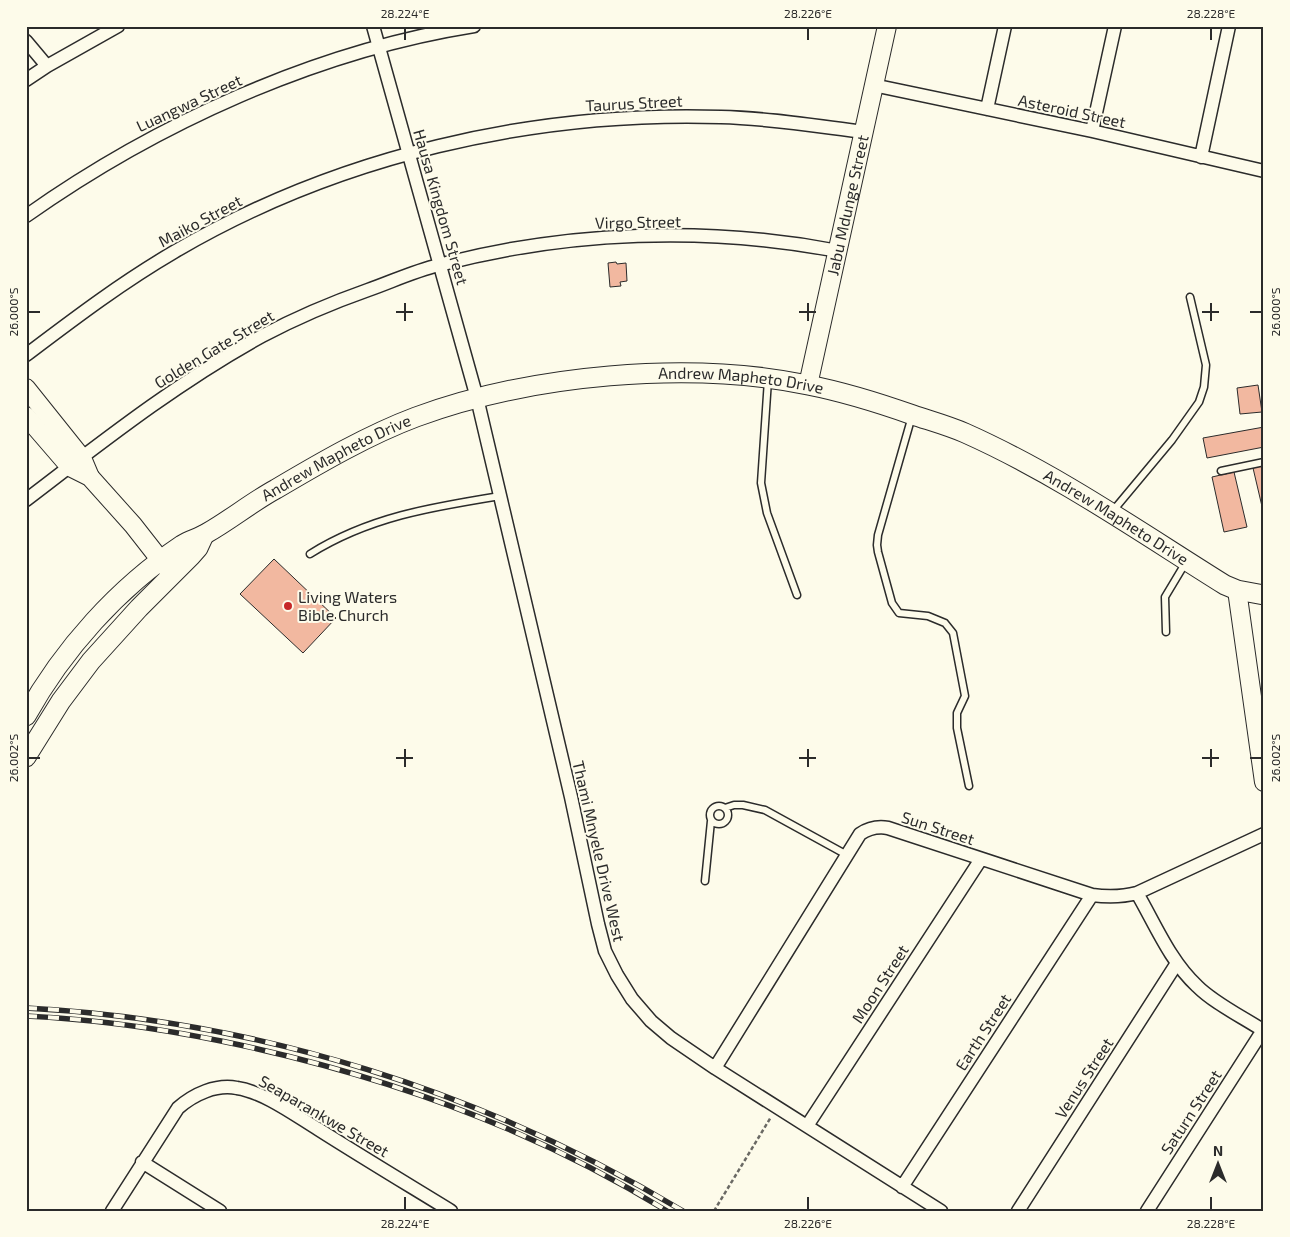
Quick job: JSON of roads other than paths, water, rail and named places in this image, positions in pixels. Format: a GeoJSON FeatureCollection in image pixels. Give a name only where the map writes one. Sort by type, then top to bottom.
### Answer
{"type":"FeatureCollection","features":[{"type":"Feature","properties":{"kind":"main road","name":"Andrew Mapheto Drive"},"geometry":{"type":"LineString","coordinates":[[26,716],[48,679],[85,632],[124,591],[198,548],[204,535],[252,502],[329,457],[414,418],[477,398],[529,387],[620,374],[692,373],[768,378],[808,385],[880,404],[913,415],[962,432],[1026,462],[1225,585],[1237,590],[1264,595]]}},
{"type":"Feature","properties":{"kind":"main road","name":"Andrew Mapheto Drive"},"geometry":{"type":"LineString","coordinates":[[26,757],[61,701],[166,568]]}},
{"type":"Feature","properties":{"kind":"street"},"geometry":{"type":"LineString","coordinates":[[26,80],[118,26]]}},
{"type":"Feature","properties":{"kind":"street","name":"Hausa Kingdom Street"},"geometry":{"type":"LineString","coordinates":[[373,26],[477,398]]}},
{"type":"Feature","properties":{"kind":"street","name":"Luangwa Street"},"geometry":{"type":"LineString","coordinates":[[26,216],[59,193],[131,149],[206,110],[290,76],[378,46],[474,26]]}},
{"type":"Feature","properties":{"kind":"street","name":"Jabu Mdunge Street"},"geometry":{"type":"LineString","coordinates":[[808,385],[886,26]]}},
{"type":"Feature","properties":{"kind":"street"},"geometry":{"type":"LineString","coordinates":[[987,109],[1005,26]]}},
{"type":"Feature","properties":{"kind":"street"},"geometry":{"type":"LineString","coordinates":[[1092,131],[1115,26]]}},
{"type":"Feature","properties":{"kind":"street"},"geometry":{"type":"LineString","coordinates":[[1201,157],[1229,26]]}},
{"type":"Feature","properties":{"kind":"street"},"geometry":{"type":"LineString","coordinates":[[26,42],[47,66]]}},
{"type":"Feature","properties":{"kind":"street","name":"Asteroid Street"},"geometry":{"type":"LineString","coordinates":[[873,85],[1092,131],[1264,171]]}},
{"type":"Feature","properties":{"kind":"street","name":"Taurus Street"},"geometry":{"type":"LineString","coordinates":[[408,153],[482,137],[547,126],[625,118],[723,117],[864,132]]}},
{"type":"Feature","properties":{"kind":"street","name":"Maiko Street"},"geometry":{"type":"LineString","coordinates":[[26,355],[104,296],[174,252],[214,230],[300,191],[408,153]]}},
{"type":"Feature","properties":{"kind":"street","name":"Virgo Street"},"geometry":{"type":"LineString","coordinates":[[440,265],[539,245],[595,238],[632,236],[715,237],[766,241],[838,251]]}},
{"type":"Feature","properties":{"kind":"street","name":"Golden Gate Street"},"geometry":{"type":"LineString","coordinates":[[26,500],[170,393],[261,337],[321,307],[440,265]]}},
{"type":"Feature","properties":{"kind":"street"},"geometry":{"type":"LineString","coordinates":[[26,388],[76,462]]}},
{"type":"Feature","properties":{"kind":"street","name":"Thami Mnyele Drive West"},"geometry":{"type":"LineString","coordinates":[[477,398],[569,788],[598,924],[605,951],[617,975],[632,999],[651,1021],[671,1038],[715,1068],[941,1211]]}},
{"type":"Feature","properties":{"kind":"street"},"geometry":{"type":"LineString","coordinates":[[26,416],[90,477],[133,525],[166,568]]}},
{"type":"Feature","properties":{"kind":"street"},"geometry":{"type":"LineString","coordinates":[[1237,590],[1264,782]]}},
{"type":"Feature","properties":{"kind":"street","name":"Sun Street"},"geometry":{"type":"LineString","coordinates":[[715,1068],[847,854],[860,834],[866,830],[881,827],[1092,895],[1118,896],[1137,893],[1264,834]]}},
{"type":"Feature","properties":{"kind":"street","name":"Moon Street"},"geometry":{"type":"LineString","coordinates":[[807,1126],[980,859]]}},
{"type":"Feature","properties":{"kind":"street"},"geometry":{"type":"LineString","coordinates":[[1137,893],[1177,963],[1199,988],[1263,1031]]}},
{"type":"Feature","properties":{"kind":"street","name":"Earth Street"},"geometry":{"type":"LineString","coordinates":[[902,1187],[1092,895]]}},
{"type":"Feature","properties":{"kind":"street","name":"Venus Street"},"geometry":{"type":"LineString","coordinates":[[1018,1211],[1177,963]]}},
{"type":"Feature","properties":{"kind":"street","name":"Saturn Street"},"geometry":{"type":"LineString","coordinates":[[1147,1211],[1263,1031]]}},
{"type":"Feature","properties":{"kind":"street","name":"Seaparankwe Street"},"geometry":{"type":"LineString","coordinates":[[112,1211],[172,1117],[185,1102],[204,1091],[226,1087],[254,1093],[284,1109],[451,1211]]}},
{"type":"Feature","properties":{"kind":"street"},"geometry":{"type":"LineString","coordinates":[[142,1162],[220,1211]]}},
{"type":"Feature","properties":{"kind":"lane"},"geometry":{"type":"LineString","coordinates":[[1111,513],[1172,440],[1199,402],[1204,387],[1206,365],[1190,297]]}},
{"type":"Feature","properties":{"kind":"lane"},"geometry":{"type":"LineString","coordinates":[[768,378],[762,492],[767,514],[797,595]]}},
{"type":"Feature","properties":{"kind":"lane"},"geometry":{"type":"LineString","coordinates":[[913,415],[876,545],[892,603],[899,612],[928,616],[945,623],[953,633],[965,696],[957,713],[957,728],[970,786]]}},
{"type":"Feature","properties":{"kind":"lane"},"geometry":{"type":"LineString","coordinates":[[1221,471],[1264,462]]}},
{"type":"Feature","properties":{"kind":"lane"},"geometry":{"type":"LineString","coordinates":[[310,554],[333,540],[390,518],[417,511],[500,496]]}},
{"type":"Feature","properties":{"kind":"lane"},"geometry":{"type":"LineString","coordinates":[[1166,632],[1165,597],[1186,561]]}},
{"type":"Feature","properties":{"kind":"lane"},"geometry":{"type":"LineString","coordinates":[[705,881],[711,821],[710,812],[716,806],[725,808],[742,805],[765,810],[847,854]]}},
{"type":"Feature","properties":{"kind":"lane"},"geometry":{"type":"LineString","coordinates":[[711,821],[719,825],[727,821],[728,817],[725,808]]}},
{"type":"Feature","properties":{"kind":"railway"},"geometry":{"type":"LineString","coordinates":[[26,1008],[113,1015],[199,1028],[283,1046],[367,1069],[449,1098],[529,1131],[607,1169],[683,1211]]}},
{"type":"Feature","properties":{"kind":"railway"},"geometry":{"type":"LineString","coordinates":[[26,1016],[100,1022],[197,1036],[337,1069],[452,1106],[507,1129],[615,1181],[667,1211]]}},
{"type":"Feature","properties":{"kind":"place","name":"Living Waters Bible Church"},"geometry":{"type":"Point","coordinates":[288,606]}}]}
